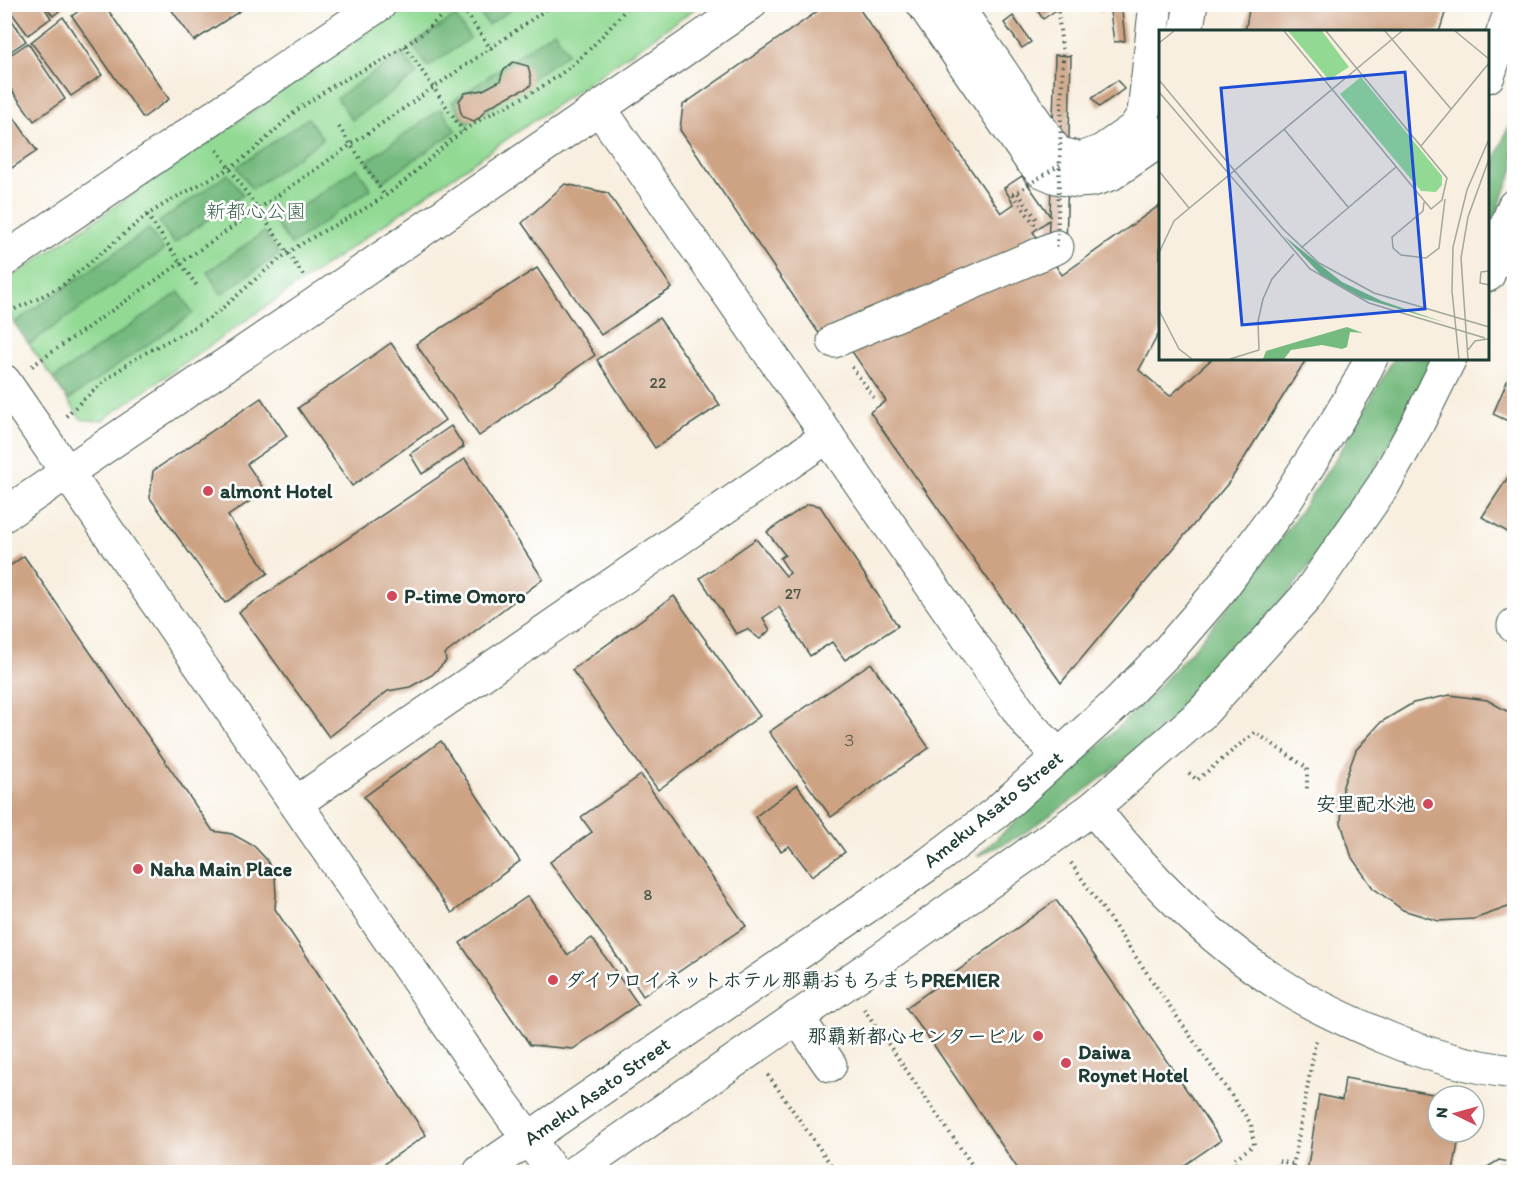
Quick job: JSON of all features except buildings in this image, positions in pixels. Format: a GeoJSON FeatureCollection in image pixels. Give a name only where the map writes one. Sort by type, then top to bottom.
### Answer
{"type":"FeatureCollection","features":[{"type":"Feature","properties":{"kind":"street"},"geometry":{"type":"LineString","coordinates":[[4,261],[380,4]]}},
{"type":"Feature","properties":{"kind":"street"},"geometry":{"type":"LineString","coordinates":[[4,515],[600,109],[750,4]]}},
{"type":"Feature","properties":{"kind":"street"},"geometry":{"type":"LineString","coordinates":[[923,4],[1030,159],[1042,171],[1056,177],[1077,181],[1092,180],[1111,174],[1149,148],[1159,136]]}},
{"type":"Feature","properties":{"kind":"street"},"geometry":{"type":"LineString","coordinates":[[955,4],[1057,153],[1081,159],[1102,151],[1135,128],[1144,113],[1154,4]]}},
{"type":"Feature","properties":{"kind":"street"},"geometry":{"type":"LineString","coordinates":[[1489,73],[1513,4]]}},
{"type":"Feature","properties":{"kind":"street"},"geometry":{"type":"LineString","coordinates":[[1186,30],[1191,5]]}},
{"type":"Feature","properties":{"kind":"street"},"geometry":{"type":"LineString","coordinates":[[600,109],[1028,724],[1059,756]]}},
{"type":"Feature","properties":{"kind":"street"},"geometry":{"type":"LineString","coordinates":[[1489,272],[1515,206]]}},
{"type":"Feature","properties":{"kind":"street"},"geometry":{"type":"LineString","coordinates":[[834,341],[1045,233]]}},
{"type":"Feature","properties":{"kind":"street","name":"Ameku Asato Street"},"geometry":{"type":"LineString","coordinates":[[480,1173],[930,863],[997,812],[1114,706],[1166,653],[1220,590],[1292,493],[1338,419],[1370,360]]}},
{"type":"Feature","properties":{"kind":"street"},"geometry":{"type":"LineString","coordinates":[[575,1173],[1093,808],[1202,713],[1306,597],[1383,486],[1449,360]]}},
{"type":"Feature","properties":{"kind":"street"},"geometry":{"type":"LineString","coordinates":[[18,374],[67,472],[553,1173]]}},
{"type":"Feature","properties":{"kind":"street"},"geometry":{"type":"LineString","coordinates":[[296,803],[828,436]]}},
{"type":"Feature","properties":{"kind":"street"},"geometry":{"type":"LineString","coordinates":[[1093,808],[1152,877],[1196,919],[1242,958],[1288,990],[1362,1028],[1398,1042],[1466,1064],[1515,1072]]}},
{"type":"Feature","properties":{"kind":"street"},"geometry":{"type":"LineString","coordinates":[[797,1017],[830,1065]]}},
{"type":"Feature","properties":{"kind":"path"},"geometry":{"type":"LineString","coordinates":[[4,314],[63,285],[147,215],[230,168],[254,150],[297,110],[339,82],[384,60],[405,46],[423,33],[454,4]]}},
{"type":"Feature","properties":{"kind":"path"},"geometry":{"type":"LineString","coordinates":[[460,4],[491,49]]}},
{"type":"Feature","properties":{"kind":"path"},"geometry":{"type":"LineString","coordinates":[[18,374],[554,4]]}},
{"type":"Feature","properties":{"kind":"path"},"geometry":{"type":"LineString","coordinates":[[66,416],[111,376],[139,356],[210,318],[288,253],[385,196],[463,131],[553,80],[589,50],[630,4]]}},
{"type":"Feature","properties":{"kind":"path"},"geometry":{"type":"LineString","coordinates":[[1045,233],[1060,165],[1063,56],[1057,4]]}},
{"type":"Feature","properties":{"kind":"path"},"geometry":{"type":"LineString","coordinates":[[1097,8],[1102,4]]}},
{"type":"Feature","properties":{"kind":"path"},"geometry":{"type":"LineString","coordinates":[[405,46],[463,131]]}},
{"type":"Feature","properties":{"kind":"path"},"geometry":{"type":"LineString","coordinates":[[200,127],[321,300]]}},
{"type":"Feature","properties":{"kind":"path"},"geometry":{"type":"LineString","coordinates":[[339,127],[385,196]]}},
{"type":"Feature","properties":{"kind":"path"},"geometry":{"type":"LineString","coordinates":[[1045,233],[1015,193],[1060,165]]}},
{"type":"Feature","properties":{"kind":"path"},"geometry":{"type":"LineString","coordinates":[[147,215],[197,286]]}},
{"type":"Feature","properties":{"kind":"path"},"geometry":{"type":"LineString","coordinates":[[834,341],[874,398]]}},
{"type":"Feature","properties":{"kind":"path"},"geometry":{"type":"LineString","coordinates":[[1189,772],[1197,780],[1255,732],[1307,768],[1307,790]]}},
{"type":"Feature","properties":{"kind":"path"},"geometry":{"type":"LineString","coordinates":[[1071,863],[1251,1124],[1254,1145],[1234,1159],[1238,1173]]}},
{"type":"Feature","properties":{"kind":"path"},"geometry":{"type":"LineString","coordinates":[[864,1009],[977,1173]]}},
{"type":"Feature","properties":{"kind":"path"},"geometry":{"type":"LineString","coordinates":[[1292,1173],[1317,1038]]}},
{"type":"Feature","properties":{"kind":"path"},"geometry":{"type":"LineString","coordinates":[[768,1075],[836,1173]]}},
{"type":"Feature","properties":{"kind":"path"},"geometry":{"type":"LineString","coordinates":[[1276,1173],[1278,1161],[1294,1164]]}},
{"type":"Feature","properties":{"kind":"green space","name":"新都心公園"},"geometry":{"type":"Polygon","coordinates":[[[407,5],[700,5],[101,421],[81,419],[5,309],[5,282],[407,5]]]}},
{"type":"Feature","properties":{"kind":"green space"},"geometry":{"type":"Polygon","coordinates":[[[474,5],[518,5],[488,25],[474,5]]]}},
{"type":"Feature","properties":{"kind":"green space"},"geometry":{"type":"Polygon","coordinates":[[[455,16],[470,38],[428,67],[413,45],[455,16]]]}},
{"type":"Feature","properties":{"kind":"green space"},"geometry":{"type":"Polygon","coordinates":[[[554,31],[568,53],[467,124],[452,102],[554,31]]]}},
{"type":"Feature","properties":{"kind":"green space"},"geometry":{"type":"Polygon","coordinates":[[[402,53],[417,74],[352,120],[337,98],[402,53]]]}},
{"type":"Feature","properties":{"kind":"green space"},"geometry":{"type":"Polygon","coordinates":[[[441,109],[456,131],[382,182],[367,161],[441,109]]]}},
{"type":"Feature","properties":{"kind":"green space"},"geometry":{"type":"Polygon","coordinates":[[[1514,114],[1514,168],[1489,232],[1489,174],[1514,114]]]}},
{"type":"Feature","properties":{"kind":"green space"},"geometry":{"type":"Polygon","coordinates":[[[308,118],[323,139],[252,189],[237,167],[308,118]]]}},
{"type":"Feature","properties":{"kind":"green space"},"geometry":{"type":"Polygon","coordinates":[[[357,168],[371,189],[291,245],[276,224],[357,168]]]}},
{"type":"Feature","properties":{"kind":"green space"},"geometry":{"type":"Polygon","coordinates":[[[228,174],[243,195],[174,243],[159,222],[228,174]]]}},
{"type":"Feature","properties":{"kind":"green space"},"geometry":{"type":"Polygon","coordinates":[[[149,229],[164,250],[29,344],[14,323],[149,229]]]}},
{"type":"Feature","properties":{"kind":"green space"},"geometry":{"type":"Polygon","coordinates":[[[264,232],[279,254],[221,294],[207,272],[264,232]]]}},
{"type":"Feature","properties":{"kind":"green space"},"geometry":{"type":"Polygon","coordinates":[[[179,292],[193,313],[68,400],[53,379],[179,292]]]}},
{"type":"Feature","properties":{"kind":"green space"},"geometry":{"type":"Polygon","coordinates":[[[1392,360],[1432,360],[1387,450],[1326,544],[1284,599],[1199,692],[1139,749],[1078,796],[1020,836],[977,856],[1120,726],[1199,642],[1295,519],[1352,432],[1392,360]]]}},
{"type":"Feature","properties":{"kind":"green space"},"geometry":{"type":"Polygon","coordinates":[[[4,456],[12,466],[5,488],[4,456]]]}},
{"type":"Feature","properties":{"kind":"place","name":"almont Hotel"},"geometry":{"type":"Point","coordinates":[208,491]}},
{"type":"Feature","properties":{"kind":"place","name":"P-time Omoro"},"geometry":{"type":"Point","coordinates":[392,596]}},
{"type":"Feature","properties":{"kind":"place","name":"安里配水池"},"geometry":{"type":"Point","coordinates":[1428,804]}},
{"type":"Feature","properties":{"kind":"place","name":"Naha Main Place"},"geometry":{"type":"Point","coordinates":[138,869]}},
{"type":"Feature","properties":{"kind":"place","name":"ダイワロイネットホテル那覇おもろまちPREMIER"},"geometry":{"type":"Point","coordinates":[553,980]}},
{"type":"Feature","properties":{"kind":"place","name":"那覇新都心センタービル"},"geometry":{"type":"Point","coordinates":[1038,1036]}},
{"type":"Feature","properties":{"kind":"place","name":"Daiwa Roynet Hotel"},"geometry":{"type":"Point","coordinates":[1066,1063]}}]}
